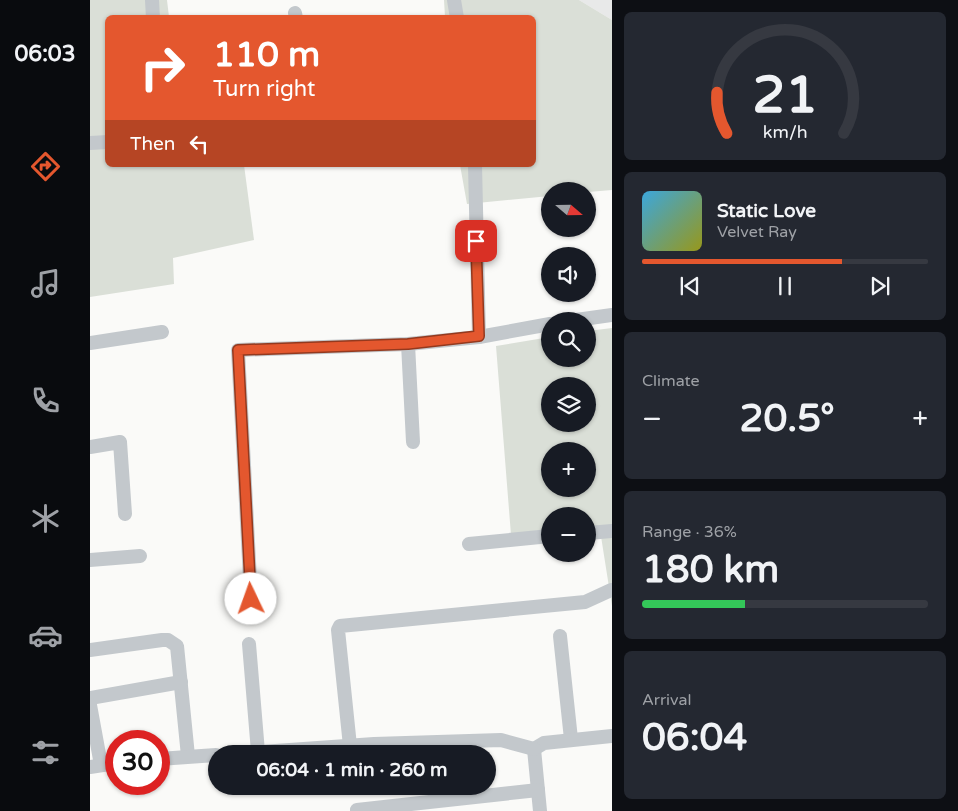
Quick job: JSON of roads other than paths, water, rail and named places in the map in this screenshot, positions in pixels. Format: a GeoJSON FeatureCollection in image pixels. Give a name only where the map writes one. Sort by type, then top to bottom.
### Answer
{"type":"FeatureCollection","features":[{"type":"Feature","properties":{"kind":"street"},"geometry":{"type":"LineString","coordinates":[[152,0],[153,15]]}},
{"type":"Feature","properties":{"kind":"street"},"geometry":{"type":"LineString","coordinates":[[454,0],[456,15]]}},
{"type":"Feature","properties":{"kind":"street"},"geometry":{"type":"LineString","coordinates":[[90,143],[105,142]]}},
{"type":"Feature","properties":{"kind":"street"},"geometry":{"type":"LineString","coordinates":[[474,167],[479,336]]}},
{"type":"Feature","properties":{"kind":"street"},"geometry":{"type":"LineString","coordinates":[[596,317],[612,315]]}},
{"type":"Feature","properties":{"kind":"street"},"geometry":{"type":"LineString","coordinates":[[251,599],[238,350],[408,344],[479,336],[541,326]]}},
{"type":"Feature","properties":{"kind":"street"},"geometry":{"type":"LineString","coordinates":[[90,342],[162,332]]}},
{"type":"Feature","properties":{"kind":"street"},"geometry":{"type":"LineString","coordinates":[[408,344],[413,442]]}},
{"type":"Feature","properties":{"kind":"street"},"geometry":{"type":"LineString","coordinates":[[90,447],[120,442],[125,514]]}},
{"type":"Feature","properties":{"kind":"street"},"geometry":{"type":"LineString","coordinates":[[596,532],[612,531]]}},
{"type":"Feature","properties":{"kind":"street"},"geometry":{"type":"LineString","coordinates":[[470,544],[541,537]]}},
{"type":"Feature","properties":{"kind":"street"},"geometry":{"type":"LineString","coordinates":[[90,560],[140,556]]}},
{"type":"Feature","properties":{"kind":"street"},"geometry":{"type":"LineString","coordinates":[[350,745],[338,630],[340,626],[585,602],[611,590]]}},
{"type":"Feature","properties":{"kind":"street"},"geometry":{"type":"LineString","coordinates":[[560,636],[571,739]]}},
{"type":"Feature","properties":{"kind":"street"},"geometry":{"type":"LineString","coordinates":[[90,650],[168,640],[177,646],[188,756]]}},
{"type":"Feature","properties":{"kind":"street"},"geometry":{"type":"LineString","coordinates":[[249,644],[257,745]]}},
{"type":"Feature","properties":{"kind":"street"},"geometry":{"type":"LineString","coordinates":[[90,698],[182,682]]}},
{"type":"Feature","properties":{"kind":"street"},"geometry":{"type":"LineString","coordinates":[[90,705],[96,766]]}},
{"type":"Feature","properties":{"kind":"street"},"geometry":{"type":"LineString","coordinates":[[375,745],[501,740],[534,749],[544,743],[612,736]]}},
{"type":"Feature","properties":{"kind":"street"},"geometry":{"type":"LineString","coordinates":[[534,749],[540,811]]}},
{"type":"Feature","properties":{"kind":"street"},"geometry":{"type":"LineString","coordinates":[[170,758],[208,755]]}},
{"type":"Feature","properties":{"kind":"street"},"geometry":{"type":"LineString","coordinates":[[357,810],[538,790]]}}]}
